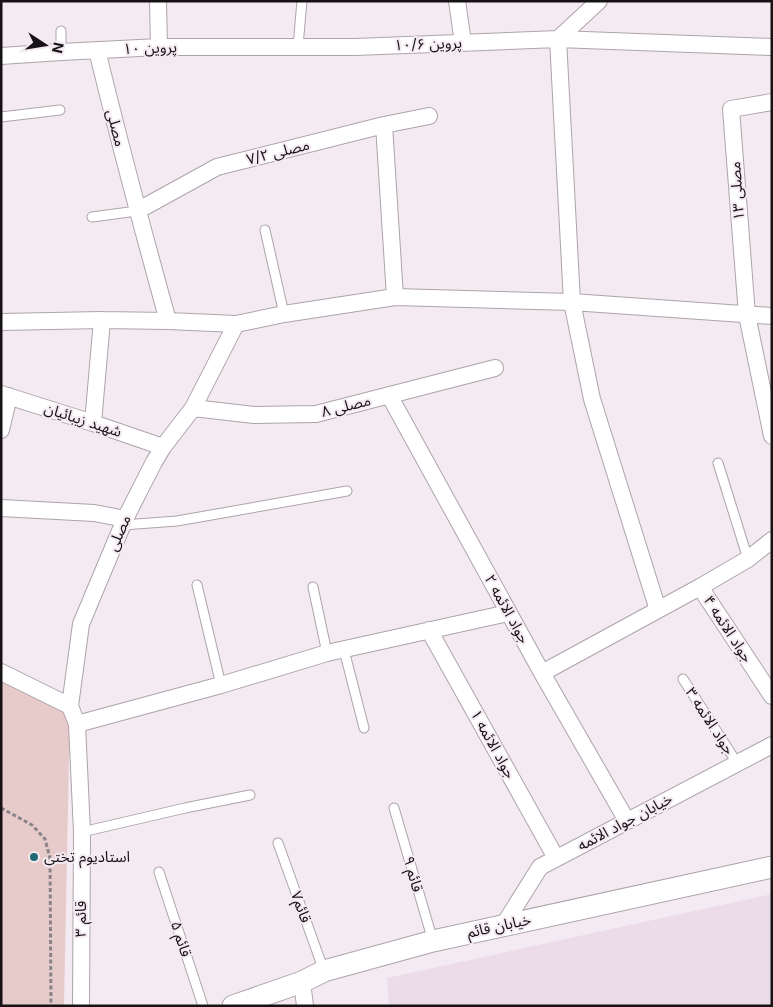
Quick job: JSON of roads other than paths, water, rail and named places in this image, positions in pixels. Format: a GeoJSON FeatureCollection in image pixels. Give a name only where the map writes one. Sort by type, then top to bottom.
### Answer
{"type":"FeatureCollection","features":[{"type":"Feature","properties":{"kind":"street"},"geometry":{"type":"LineString","coordinates":[[158,1],[159,47]]}},
{"type":"Feature","properties":{"kind":"street"},"geometry":{"type":"LineString","coordinates":[[457,1],[463,43]]}},
{"type":"Feature","properties":{"kind":"street"},"geometry":{"type":"LineString","coordinates":[[599,1],[558,39],[572,302],[592,399],[658,610]]}},
{"type":"Feature","properties":{"kind":"street","name":"پروین ۱۰/۶"},"geometry":{"type":"LineString","coordinates":[[298,46],[355,46],[558,39],[772,47]]}},
{"type":"Feature","properties":{"kind":"street","name":"پروین ۱۰"},"geometry":{"type":"LineString","coordinates":[[1,56],[159,47],[298,46]]}},
{"type":"Feature","properties":{"kind":"street","name":"مصلی"},"geometry":{"type":"LineString","coordinates":[[97,50],[137,211],[168,321]]}},
{"type":"Feature","properties":{"kind":"street","name":"مصلی ۱۳"},"geometry":{"type":"LineString","coordinates":[[747,315],[731,109],[772,102]]}},
{"type":"Feature","properties":{"kind":"street","name":"مصلی ۷/۲"},"geometry":{"type":"LineString","coordinates":[[137,211],[217,167],[384,125],[428,116]]}},
{"type":"Feature","properties":{"kind":"street"},"geometry":{"type":"LineString","coordinates":[[384,125],[395,297]]}},
{"type":"Feature","properties":{"kind":"street"},"geometry":{"type":"LineString","coordinates":[[1,322],[102,320],[236,324],[284,314],[395,297],[572,302],[772,316]]}},
{"type":"Feature","properties":{"kind":"street"},"geometry":{"type":"LineString","coordinates":[[747,315],[772,436]]}},
{"type":"Feature","properties":{"kind":"street"},"geometry":{"type":"LineString","coordinates":[[93,423],[102,320]]}},
{"type":"Feature","properties":{"kind":"street","name":"مصلی"},"geometry":{"type":"LineString","coordinates":[[82,832],[77,724],[70,706],[81,624],[124,522],[154,462],[193,408],[236,324]]}},
{"type":"Feature","properties":{"kind":"street","name":"مصلی ۸"},"geometry":{"type":"LineString","coordinates":[[193,408],[254,414],[316,414],[495,368]]}},
{"type":"Feature","properties":{"kind":"street"},"geometry":{"type":"LineString","coordinates":[[1,430],[5,395]]}},
{"type":"Feature","properties":{"kind":"street","name":"شهید زیبائیان"},"geometry":{"type":"LineString","coordinates":[[5,395],[163,447]]}},
{"type":"Feature","properties":{"kind":"street","name":"جواد الائمه ۲"},"geometry":{"type":"LineString","coordinates":[[389,395],[542,673],[627,821]]}},
{"type":"Feature","properties":{"kind":"street"},"geometry":{"type":"LineString","coordinates":[[1,508],[94,513],[124,522]]}},
{"type":"Feature","properties":{"kind":"street"},"geometry":{"type":"LineString","coordinates":[[542,673],[700,587],[748,559],[772,540]]}},
{"type":"Feature","properties":{"kind":"street","name":"جواد الائمه ۴"},"geometry":{"type":"LineString","coordinates":[[700,587],[772,696]]}},
{"type":"Feature","properties":{"kind":"street"},"geometry":{"type":"LineString","coordinates":[[77,724],[221,685],[327,653],[508,612]]}},
{"type":"Feature","properties":{"kind":"street","name":"جواد الائمه ۱"},"geometry":{"type":"LineString","coordinates":[[429,630],[556,858]]}},
{"type":"Feature","properties":{"kind":"street"},"geometry":{"type":"LineString","coordinates":[[1,672],[70,706]]}},
{"type":"Feature","properties":{"kind":"street","name":"خیابان جواد الائمه"},"geometry":{"type":"LineString","coordinates":[[503,926],[540,867],[772,745]]}},
{"type":"Feature","properties":{"kind":"street","name":"قائم ۳"},"geometry":{"type":"LineString","coordinates":[[81,1006],[82,832]]}},
{"type":"Feature","properties":{"kind":"street","name":"خیابان قائم"},"geometry":{"type":"LineString","coordinates":[[233,1006],[302,982],[324,971],[433,941],[772,867]]}},
{"type":"Feature","properties":{"kind":"street"},"geometry":{"type":"LineString","coordinates":[[302,982],[305,1006]]}},
{"type":"Feature","properties":{"kind":"lane"},"geometry":{"type":"LineString","coordinates":[[298,46],[302,1]]}},
{"type":"Feature","properties":{"kind":"lane"},"geometry":{"type":"LineString","coordinates":[[61,32],[61,52]]}},
{"type":"Feature","properties":{"kind":"lane"},"geometry":{"type":"LineString","coordinates":[[1,116],[60,110]]}},
{"type":"Feature","properties":{"kind":"lane"},"geometry":{"type":"LineString","coordinates":[[92,217],[137,211]]}},
{"type":"Feature","properties":{"kind":"lane"},"geometry":{"type":"LineString","coordinates":[[265,230],[284,314]]}},
{"type":"Feature","properties":{"kind":"lane"},"geometry":{"type":"LineString","coordinates":[[718,463],[748,559]]}},
{"type":"Feature","properties":{"kind":"lane"},"geometry":{"type":"LineString","coordinates":[[124,522],[177,521],[347,491]]}},
{"type":"Feature","properties":{"kind":"lane"},"geometry":{"type":"LineString","coordinates":[[197,585],[221,685]]}},
{"type":"Feature","properties":{"kind":"lane"},"geometry":{"type":"LineString","coordinates":[[313,587],[327,653]]}},
{"type":"Feature","properties":{"kind":"lane"},"geometry":{"type":"LineString","coordinates":[[344,650],[364,728]]}},
{"type":"Feature","properties":{"kind":"lane","name":"جواد الائمه ۳"},"geometry":{"type":"LineString","coordinates":[[683,679],[737,763]]}},
{"type":"Feature","properties":{"kind":"lane"},"geometry":{"type":"LineString","coordinates":[[82,832],[250,795]]}},
{"type":"Feature","properties":{"kind":"lane","name":"قائم ۹"},"geometry":{"type":"LineString","coordinates":[[394,808],[433,941]]}},
{"type":"Feature","properties":{"kind":"lane","name":"قائم۷"},"geometry":{"type":"LineString","coordinates":[[278,842],[324,971]]}},
{"type":"Feature","properties":{"kind":"lane","name":"قائم ۵"},"geometry":{"type":"LineString","coordinates":[[158,872],[203,1006]]}},
{"type":"Feature","properties":{"kind":"place","name":"استادیوم تختی"},"geometry":{"type":"Point","coordinates":[34,857]}}]}
